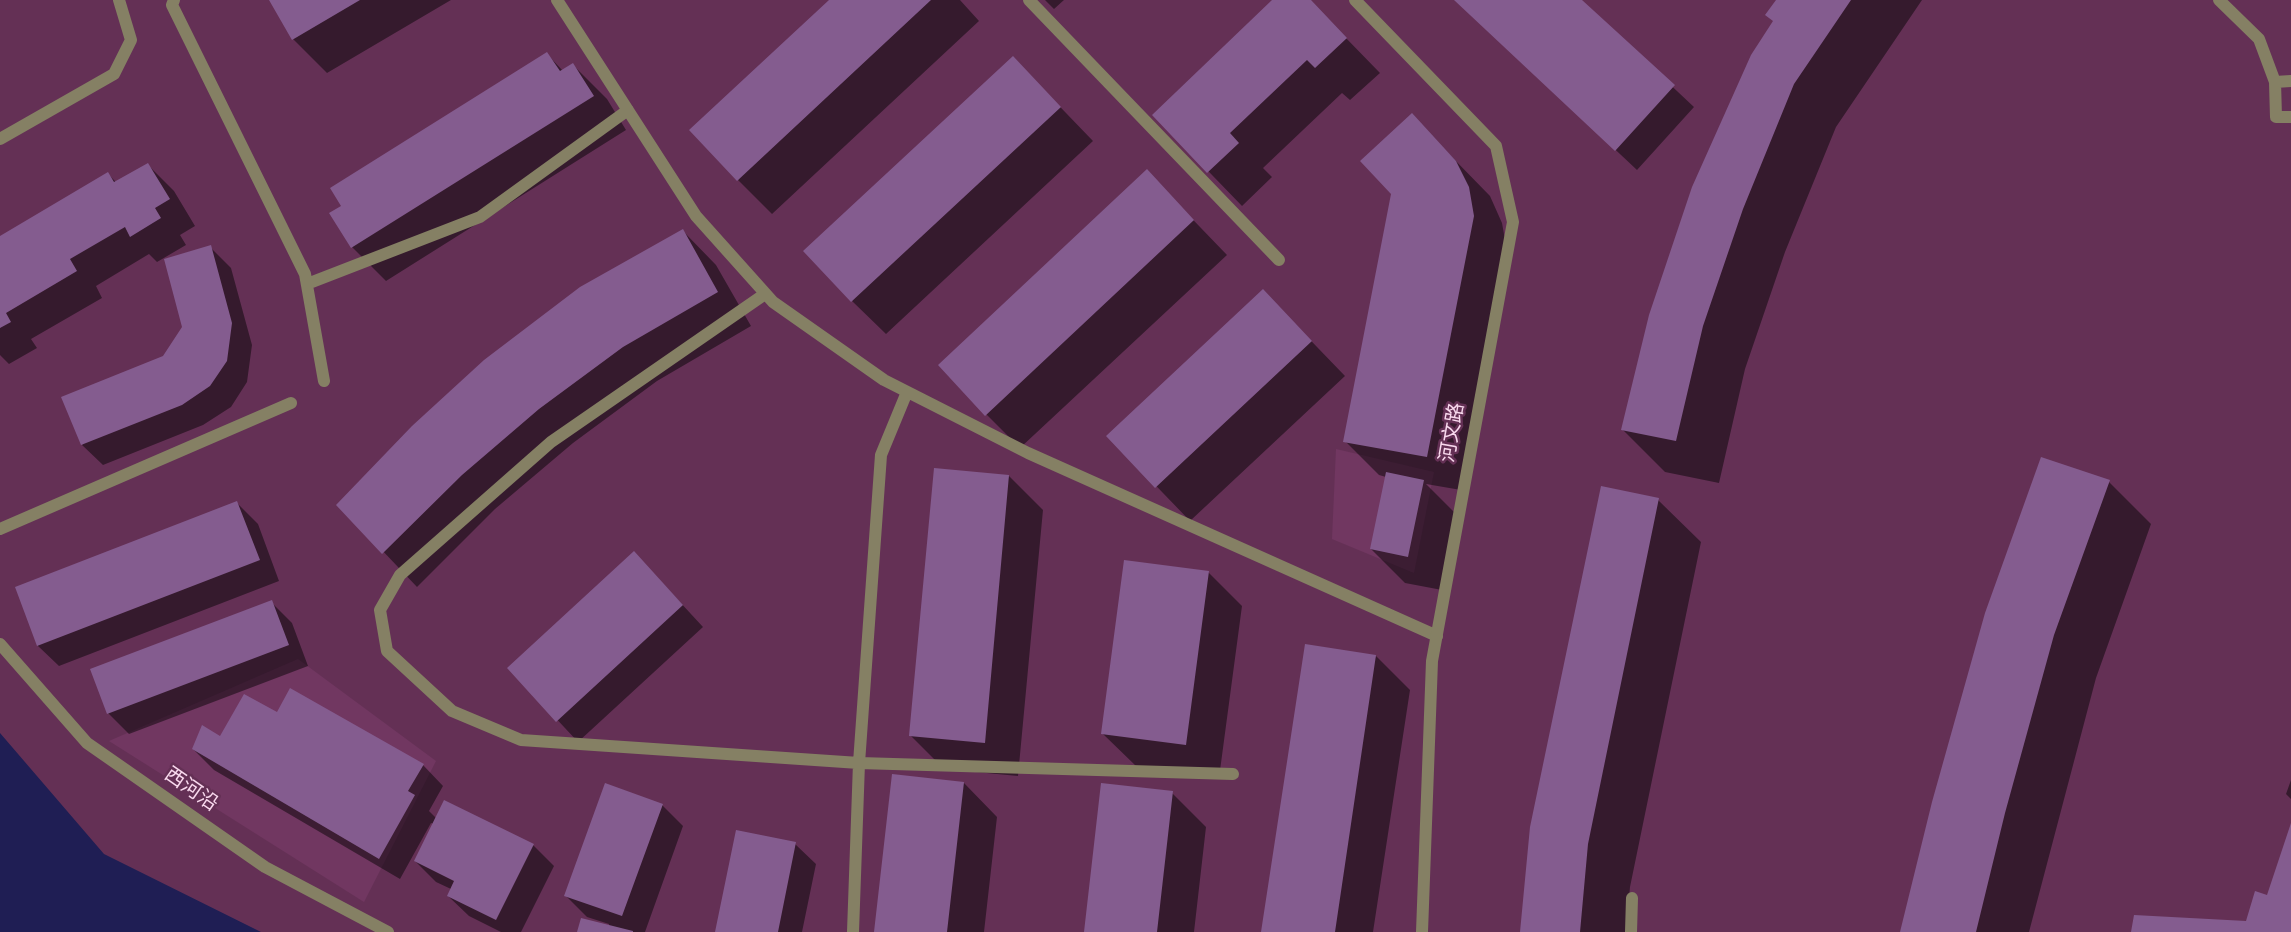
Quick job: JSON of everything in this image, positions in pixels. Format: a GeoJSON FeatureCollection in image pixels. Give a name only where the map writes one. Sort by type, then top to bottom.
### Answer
{"type":"FeatureCollection","features":[{"type":"Feature","properties":{"kind":"street"},"geometry":{"type":"LineString","coordinates":[[0,139],[114,74],[130,40],[119,0]]}},
{"type":"Feature","properties":{"kind":"street"},"geometry":{"type":"LineString","coordinates":[[174,0],[172,5],[305,274],[324,381]]}},
{"type":"Feature","properties":{"kind":"street"},"geometry":{"type":"LineString","coordinates":[[557,0],[696,216],[773,302],[884,380],[1028,453],[1437,636]]}},
{"type":"Feature","properties":{"kind":"street"},"geometry":{"type":"LineString","coordinates":[[1029,0],[1279,260]]}},
{"type":"Feature","properties":{"kind":"street","name":"河文路"},"geometry":{"type":"LineString","coordinates":[[1355,0],[1496,146],[1513,222],[1432,661],[1422,932]]}},
{"type":"Feature","properties":{"kind":"street"},"geometry":{"type":"LineString","coordinates":[[2219,0],[2259,39],[2275,82],[2276,117],[2291,117]]}},
{"type":"Feature","properties":{"kind":"street"},"geometry":{"type":"LineString","coordinates":[[2275,82],[2291,81]]}},
{"type":"Feature","properties":{"kind":"street"},"geometry":{"type":"LineString","coordinates":[[307,284],[480,217],[628,110]]}},
{"type":"Feature","properties":{"kind":"street"},"geometry":{"type":"LineString","coordinates":[[765,294],[551,442],[400,574],[381,610],[387,651],[452,711],[521,740],[859,764],[1233,774]]}},
{"type":"Feature","properties":{"kind":"street"},"geometry":{"type":"LineString","coordinates":[[853,932],[859,764],[881,455],[907,392]]}},
{"type":"Feature","properties":{"kind":"street"},"geometry":{"type":"LineString","coordinates":[[0,529],[291,403]]}},
{"type":"Feature","properties":{"kind":"street","name":"西河沿"},"geometry":{"type":"LineString","coordinates":[[0,644],[87,743],[265,867],[388,932]]}},
{"type":"Feature","properties":{"kind":"street"},"geometry":{"type":"LineString","coordinates":[[1631,932],[1632,898]]}},
{"type":"Feature","properties":{"kind":"shaded area"},"geometry":{"type":"Polygon","coordinates":[[[1336,449],[1434,472],[1414,573],[1332,539],[1336,449]]]}},
{"type":"Feature","properties":{"kind":"shaded area"},"geometry":{"type":"Polygon","coordinates":[[[298,659],[436,761],[364,902],[109,741],[298,659]]]}},
{"type":"Feature","properties":{"kind":"shaded area"},"geometry":{"type":"Polygon","coordinates":[[[0,733],[104,854],[261,932],[0,932],[0,733]]]}},
{"type":"Feature","properties":{"kind":"building"},"geometry":{"type":"Polygon","coordinates":[[[269,0],[360,0],[292,40],[269,0]]]}},
{"type":"Feature","properties":{"kind":"building"},"geometry":{"type":"Polygon","coordinates":[[[829,0],[931,0],[737,181],[689,130],[829,0]]]}},
{"type":"Feature","properties":{"kind":"building"},"geometry":{"type":"Polygon","coordinates":[[[1272,0],[1311,0],[1347,38],[1315,68],[1307,60],[1230,133],[1239,143],[1207,173],[1152,115],[1272,0]]]}},
{"type":"Feature","properties":{"kind":"building"},"geometry":{"type":"Polygon","coordinates":[[[1454,0],[1582,0],[1675,85],[1615,151],[1454,0]]]}},
{"type":"Feature","properties":{"kind":"building"},"geometry":{"type":"Polygon","coordinates":[[[1776,0],[1851,0],[1794,84],[1743,209],[1703,326],[1676,441],[1621,430],[1649,315],[1692,187],[1751,55],[1773,21],[1765,15],[1776,0]]]}},
{"type":"Feature","properties":{"kind":"building"},"geometry":{"type":"Polygon","coordinates":[[[547,52],[560,71],[573,63],[594,96],[351,248],[329,213],[341,206],[330,188],[547,52]]]}},
{"type":"Feature","properties":{"kind":"building"},"geometry":{"type":"Polygon","coordinates":[[[1013,56],[1061,107],[851,302],[803,251],[1013,56]]]}},
{"type":"Feature","properties":{"kind":"building"},"geometry":{"type":"Polygon","coordinates":[[[1412,113],[1456,161],[1469,187],[1474,216],[1427,457],[1343,442],[1391,194],[1360,161],[1412,113]]]}},
{"type":"Feature","properties":{"kind":"building"},"geometry":{"type":"Polygon","coordinates":[[[148,163],[170,199],[155,208],[161,218],[130,237],[125,227],[70,259],[77,271],[6,313],[11,322],[0,328],[0,236],[108,172],[114,182],[148,163]]]}},
{"type":"Feature","properties":{"kind":"building"},"geometry":{"type":"Polygon","coordinates":[[[1147,169],[1194,220],[985,416],[938,365],[1147,169]]]}},
{"type":"Feature","properties":{"kind":"building"},"geometry":{"type":"Polygon","coordinates":[[[683,229],[718,292],[623,347],[539,409],[462,475],[382,554],[336,505],[412,426],[484,360],[580,287],[683,229]]]}},
{"type":"Feature","properties":{"kind":"building"},"geometry":{"type":"Polygon","coordinates":[[[211,245],[232,323],[227,361],[210,386],[182,405],[81,445],[61,397],[163,356],[182,327],[164,259],[211,245]]]}},
{"type":"Feature","properties":{"kind":"building"},"geometry":{"type":"Polygon","coordinates":[[[1263,289],[1312,341],[1155,488],[1106,436],[1263,289]]]}},
{"type":"Feature","properties":{"kind":"building"},"geometry":{"type":"Polygon","coordinates":[[[2041,457],[2110,480],[2054,635],[2005,813],[1976,932],[1900,932],[1932,802],[1985,613],[2041,457]]]}},
{"type":"Feature","properties":{"kind":"building"},"geometry":{"type":"Polygon","coordinates":[[[934,468],[1009,475],[985,743],[909,736],[934,468]]]}},
{"type":"Feature","properties":{"kind":"building"},"geometry":{"type":"Polygon","coordinates":[[[1386,472],[1424,480],[1408,557],[1370,549],[1386,472]]]}},
{"type":"Feature","properties":{"kind":"building"},"geometry":{"type":"Polygon","coordinates":[[[1601,486],[1659,498],[1588,844],[1580,932],[1520,932],[1530,827],[1601,486]]]}},
{"type":"Feature","properties":{"kind":"building"},"geometry":{"type":"Polygon","coordinates":[[[237,501],[260,560],[37,646],[15,587],[237,501]]]}},
{"type":"Feature","properties":{"kind":"building"},"geometry":{"type":"Polygon","coordinates":[[[634,551],[683,605],[556,722],[507,668],[634,551]]]}},
{"type":"Feature","properties":{"kind":"building"},"geometry":{"type":"Polygon","coordinates":[[[1124,560],[1209,571],[1186,745],[1101,734],[1124,560]]]}},
{"type":"Feature","properties":{"kind":"building"},"geometry":{"type":"Polygon","coordinates":[[[272,600],[289,645],[107,714],[90,669],[272,600]]]}},
{"type":"Feature","properties":{"kind":"building"},"geometry":{"type":"Polygon","coordinates":[[[1305,644],[1376,655],[1335,932],[1261,932],[1305,644]]]}},
{"type":"Feature","properties":{"kind":"building"},"geometry":{"type":"Polygon","coordinates":[[[290,688],[424,764],[408,791],[415,795],[379,859],[192,749],[202,725],[220,736],[244,694],[277,712],[290,688]]]}},
{"type":"Feature","properties":{"kind":"building"},"geometry":{"type":"Polygon","coordinates":[[[892,774],[964,782],[947,932],[874,932],[892,774]]]}},
{"type":"Feature","properties":{"kind":"building"},"geometry":{"type":"Polygon","coordinates":[[[605,783],[663,804],[622,916],[564,896],[605,783]]]}},
{"type":"Feature","properties":{"kind":"building"},"geometry":{"type":"Polygon","coordinates":[[[1101,783],[1173,791],[1157,932],[1084,932],[1101,783]]]}},
{"type":"Feature","properties":{"kind":"building"},"geometry":{"type":"Polygon","coordinates":[[[444,800],[534,844],[496,920],[447,896],[454,881],[414,861],[444,800]]]}},
{"type":"Feature","properties":{"kind":"building"},"geometry":{"type":"Polygon","coordinates":[[[2291,823],[2291,932],[2131,932],[2134,915],[2246,921],[2255,891],[2267,895],[2291,823]]]}},
{"type":"Feature","properties":{"kind":"building"},"geometry":{"type":"Polygon","coordinates":[[[736,830],[796,842],[778,932],[715,932],[736,830]]]}},
{"type":"Feature","properties":{"kind":"building"},"geometry":{"type":"Polygon","coordinates":[[[581,918],[633,931],[633,932],[577,932],[581,918]]]}}]}
